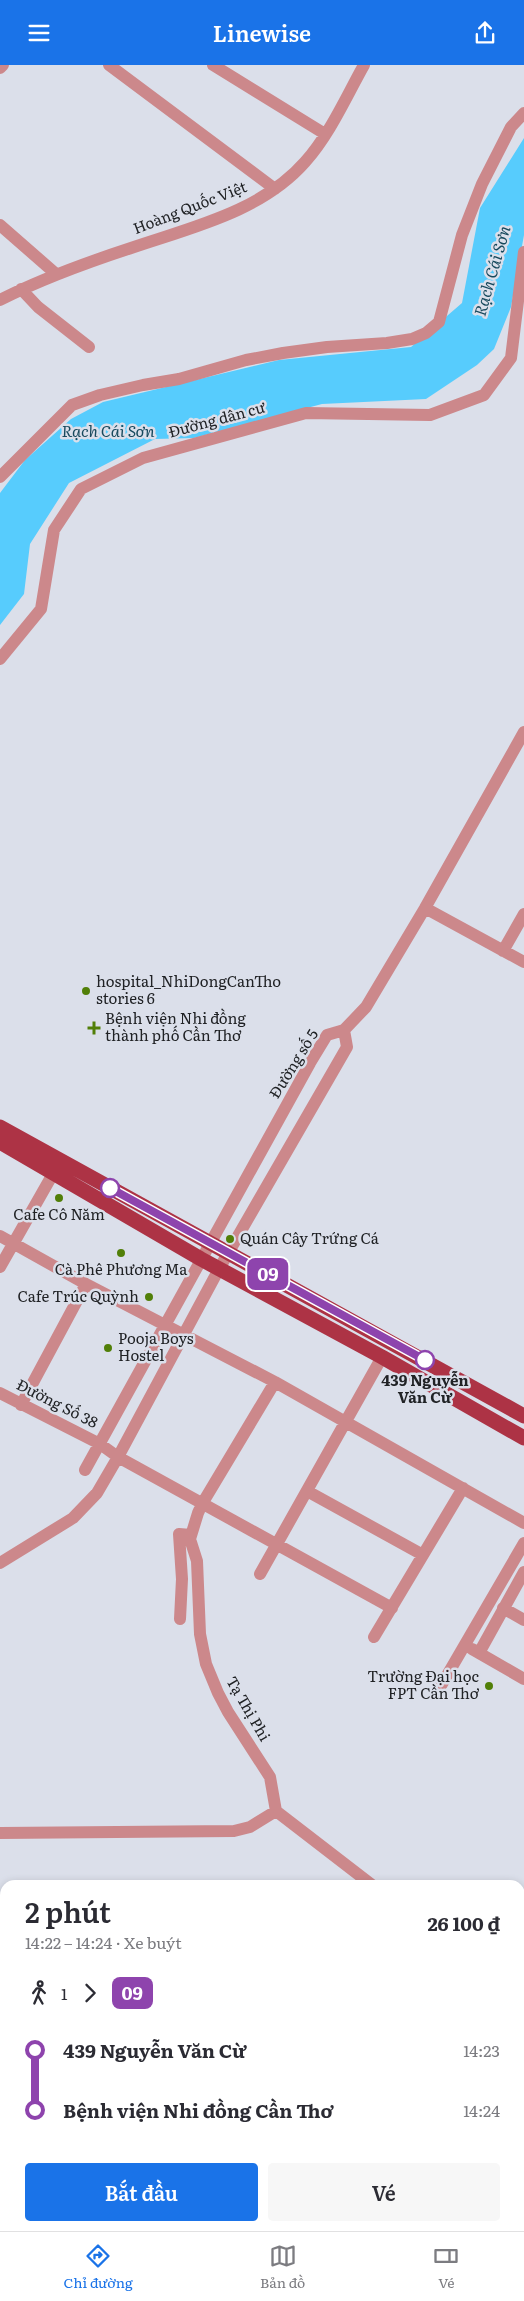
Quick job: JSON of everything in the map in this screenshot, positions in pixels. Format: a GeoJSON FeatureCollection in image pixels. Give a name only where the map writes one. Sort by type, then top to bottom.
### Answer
{"type":"FeatureCollection","features":[{"type":"Feature","properties":{"kind":"main road"},"geometry":{"type":"LineString","coordinates":[[0,1127],[57,1167],[201,1259],[382,1357],[524,1438]]}},
{"type":"Feature","properties":{"kind":"main road"},"geometry":{"type":"LineString","coordinates":[[0,1142],[57,1167],[211,1243],[524,1417]]}},
{"type":"Feature","properties":{"kind":"main road"},"geometry":{"type":"LineString","coordinates":[[382,1357],[390,1341]]}},
{"type":"Feature","properties":{"kind":"street"},"geometry":{"type":"LineString","coordinates":[[0,68],[3,65]]}},
{"type":"Feature","properties":{"kind":"street"},"geometry":{"type":"LineString","coordinates":[[109,65],[275,189]]}},
{"type":"Feature","properties":{"kind":"street"},"geometry":{"type":"LineString","coordinates":[[214,65],[324,134]]}},
{"type":"Feature","properties":{"kind":"street","name":"Hoàng Quốc Việt"},"geometry":{"type":"LineString","coordinates":[[0,300],[20,289],[56,274],[206,222],[248,205],[275,189],[305,162],[324,134],[364,65]]}},
{"type":"Feature","properties":{"kind":"street"},"geometry":{"type":"LineString","coordinates":[[0,477],[72,405],[100,395],[178,379],[246,360],[327,347],[412,339],[426,333],[439,322],[462,235],[482,184],[510,127],[524,113]]}},
{"type":"Feature","properties":{"kind":"street"},"geometry":{"type":"LineString","coordinates":[[0,225],[56,274]]}},
{"type":"Feature","properties":{"kind":"street","name":"Đường dân cư"},"geometry":{"type":"LineString","coordinates":[[0,659],[41,609],[54,530],[81,489],[143,458],[306,413],[430,415],[484,395],[511,358],[524,251]]}},
{"type":"Feature","properties":{"kind":"street"},"geometry":{"type":"LineString","coordinates":[[20,289],[38,307],[89,347]]}},
{"type":"Feature","properties":{"kind":"street"},"geometry":{"type":"LineString","coordinates":[[344,1030],[366,1007],[425,908],[524,732]]}},
{"type":"Feature","properties":{"kind":"street"},"geometry":{"type":"LineString","coordinates":[[425,908],[524,963]]}},
{"type":"Feature","properties":{"kind":"street"},"geometry":{"type":"LineString","coordinates":[[503,951],[524,914]]}},
{"type":"Feature","properties":{"kind":"street","name":"Đường số 5"},"geometry":{"type":"LineString","coordinates":[[0,1563],[66,1522],[82,1510],[97,1493],[219,1269],[230,1254],[347,1047],[344,1030],[327,1035],[85,1470]]}},
{"type":"Feature","properties":{"kind":"street"},"geometry":{"type":"LineString","coordinates":[[0,1267],[57,1167]]}},
{"type":"Feature","properties":{"kind":"street"},"geometry":{"type":"LineString","coordinates":[[0,1236],[86,1284],[275,1382],[524,1523]]}},
{"type":"Feature","properties":{"kind":"street"},"geometry":{"type":"LineString","coordinates":[[21,1405],[86,1284]]}},
{"type":"Feature","properties":{"kind":"street"},"geometry":{"type":"LineString","coordinates":[[260,1574],[382,1357]]}},
{"type":"Feature","properties":{"kind":"street"},"geometry":{"type":"LineString","coordinates":[[180,1619],[182,1579],[179,1534],[191,1535],[202,1504],[275,1382]]}},
{"type":"Feature","properties":{"kind":"street","name":"Đường Số 38"},"geometry":{"type":"LineString","coordinates":[[0,1393],[100,1444],[118,1457],[202,1504],[392,1607]]}},
{"type":"Feature","properties":{"kind":"street"},"geometry":{"type":"LineString","coordinates":[[374,1637],[463,1489]]}},
{"type":"Feature","properties":{"kind":"street"},"geometry":{"type":"LineString","coordinates":[[307,1491],[423,1555]]}},
{"type":"Feature","properties":{"kind":"street","name":"Tạ Thị Phi"},"geometry":{"type":"LineString","coordinates":[[191,1535],[191,1544],[197,1561],[200,1634],[206,1664],[224,1706],[270,1777],[276,1811]]}},
{"type":"Feature","properties":{"kind":"street"},"geometry":{"type":"LineString","coordinates":[[437,1689],[466,1645],[524,1543]]}},
{"type":"Feature","properties":{"kind":"street"},"geometry":{"type":"LineString","coordinates":[[479,1653],[524,1571]]}},
{"type":"Feature","properties":{"kind":"street"},"geometry":{"type":"LineString","coordinates":[[503,1608],[524,1620]]}},
{"type":"Feature","properties":{"kind":"street"},"geometry":{"type":"LineString","coordinates":[[466,1645],[524,1679]]}},
{"type":"Feature","properties":{"kind":"street"},"geometry":{"type":"LineString","coordinates":[[0,1833],[234,1831],[250,1827],[276,1811],[366,1880]]}},
{"type":"Feature","properties":{"kind":"water","name":"Rạch Cái Sơn"},"geometry":{"type":"Polygon","coordinates":[[[524,138],[524,235],[511,307],[494,349],[477,365],[426,399],[322,404],[194,438],[155,439],[69,483],[30,544],[24,594],[0,625],[0,493],[25,460],[71,419],[103,402],[279,360],[411,347],[462,303],[480,208],[524,138]]]}},
{"type":"Feature","properties":{"kind":"bus line","name":"09"},"geometry":{"type":"LineString","coordinates":[[110,1188],[425,1360]]}},
{"type":"Feature","properties":{"kind":"place","name":"hospital_NhiDongCanTho stories 6"},"geometry":{"type":"Point","coordinates":[86,991]}},
{"type":"Feature","properties":{"kind":"place","name":"Bệnh viện Nhi đồng thành phố Cần Thơ"},"geometry":{"type":"Point","coordinates":[94,1028]}},
{"type":"Feature","properties":{"kind":"place","name":"Cafe Cô Năm"},"geometry":{"type":"Point","coordinates":[59,1198]}},
{"type":"Feature","properties":{"kind":"place","name":"Quán Cây Trứng Cá"},"geometry":{"type":"Point","coordinates":[230,1239]}},
{"type":"Feature","properties":{"kind":"place","name":"Cà Phê Phương Ma"},"geometry":{"type":"Point","coordinates":[121,1253]}},
{"type":"Feature","properties":{"kind":"place","name":"Cafe Trúc Quỳnh"},"geometry":{"type":"Point","coordinates":[149,1297]}},
{"type":"Feature","properties":{"kind":"place","name":"Pooja Boys Hostel"},"geometry":{"type":"Point","coordinates":[108,1348]}},
{"type":"Feature","properties":{"kind":"place","name":"439 Nguyễn Văn Cừ"},"geometry":{"type":"Point","coordinates":[425,1360]}},
{"type":"Feature","properties":{"kind":"place","name":"Trường Đại học FPT Cần Thơ"},"geometry":{"type":"Point","coordinates":[489,1686]}}]}
